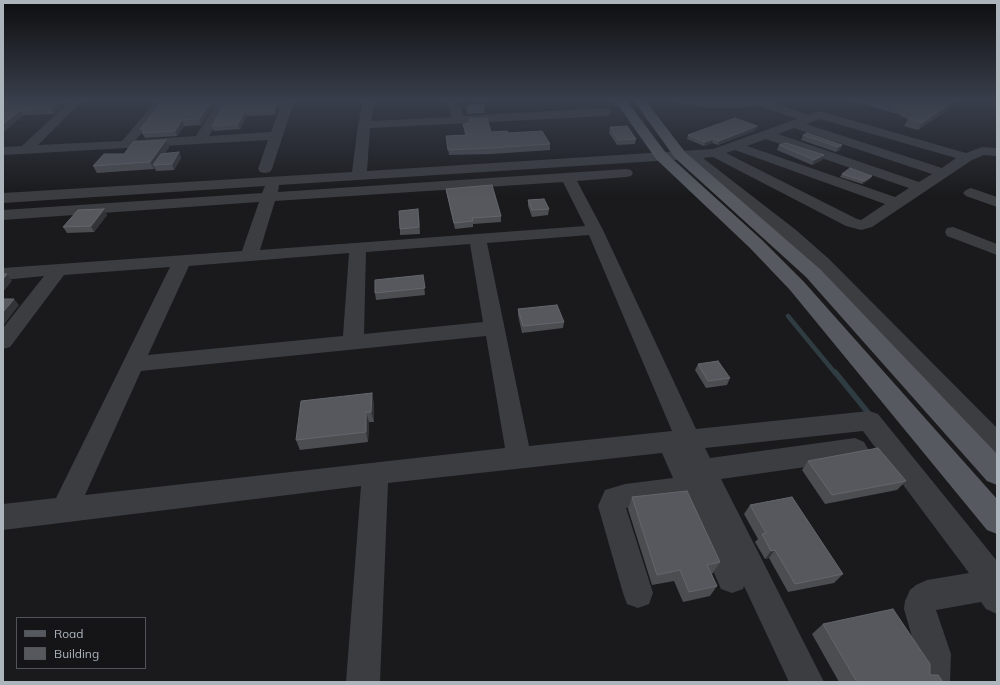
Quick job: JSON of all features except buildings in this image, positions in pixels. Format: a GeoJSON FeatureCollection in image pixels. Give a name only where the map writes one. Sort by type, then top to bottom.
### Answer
{"type":"FeatureCollection","features":[{"type":"Feature","properties":{"kind":"main road"},"geometry":{"type":"LineString","coordinates":[[655,133],[813,273],[997,473]]}},
{"type":"Feature","properties":{"kind":"main road"},"geometry":{"type":"LineString","coordinates":[[663,133],[679,155],[797,286],[997,520]]}},
{"type":"Feature","properties":{"kind":"street"},"geometry":{"type":"LineString","coordinates":[[25,150],[43,133]]}},
{"type":"Feature","properties":{"kind":"street"},"geometry":{"type":"LineString","coordinates":[[126,144],[135,133]]}},
{"type":"Feature","properties":{"kind":"street"},"geometry":{"type":"LineString","coordinates":[[200,140],[204,133]]}},
{"type":"Feature","properties":{"kind":"street"},"geometry":{"type":"LineString","coordinates":[[249,256],[268,198],[269,175],[276,133]]}},
{"type":"Feature","properties":{"kind":"street"},"geometry":{"type":"LineString","coordinates":[[360,169],[363,133]]}},
{"type":"Feature","properties":{"kind":"street"},"geometry":{"type":"LineString","coordinates":[[360,169],[715,153],[767,133]]}},
{"type":"Feature","properties":{"kind":"street"},"geometry":{"type":"LineString","coordinates":[[821,133],[944,173]]}},
{"type":"Feature","properties":{"kind":"street"},"geometry":{"type":"LineString","coordinates":[[886,133],[970,156],[997,161]]}},
{"type":"Feature","properties":{"kind":"street"},"geometry":{"type":"LineString","coordinates":[[764,134],[920,187]]}},
{"type":"Feature","properties":{"kind":"street"},"geometry":{"type":"LineString","coordinates":[[3,151],[275,136]]}},
{"type":"Feature","properties":{"kind":"street"},"geometry":{"type":"LineString","coordinates":[[735,146],[896,203]]}},
{"type":"Feature","properties":{"kind":"street"},"geometry":{"type":"LineString","coordinates":[[3,198],[269,175],[627,149]]}},
{"type":"Feature","properties":{"kind":"street"},"geometry":{"type":"LineString","coordinates":[[715,153],[857,225],[866,224],[920,187],[970,156],[982,151],[997,152]]}},
{"type":"Feature","properties":{"kind":"street"},"geometry":{"type":"LineString","coordinates":[[679,155],[779,225],[823,263],[997,444]]}},
{"type":"Feature","properties":{"kind":"street"},"geometry":{"type":"LineString","coordinates":[[3,215],[626,173]]}},
{"type":"Feature","properties":{"kind":"street"},"geometry":{"type":"LineString","coordinates":[[82,179],[269,175]]}},
{"type":"Feature","properties":{"kind":"street"},"geometry":{"type":"LineString","coordinates":[[568,178],[595,230],[679,440],[697,479],[807,682]]}},
{"type":"Feature","properties":{"kind":"street"},"geometry":{"type":"LineString","coordinates":[[971,193],[997,202]]}},
{"type":"Feature","properties":{"kind":"street"},"geometry":{"type":"LineString","coordinates":[[3,274],[595,230]]}},
{"type":"Feature","properties":{"kind":"street"},"geometry":{"type":"LineString","coordinates":[[953,232],[997,250]]}},
{"type":"Feature","properties":{"kind":"street"},"geometry":{"type":"LineString","coordinates":[[478,239],[519,458]]}},
{"type":"Feature","properties":{"kind":"street"},"geometry":{"type":"LineString","coordinates":[[353,342],[358,248]]}},
{"type":"Feature","properties":{"kind":"street"},"geometry":{"type":"LineString","coordinates":[[64,510],[182,261]]}},
{"type":"Feature","properties":{"kind":"street"},"geometry":{"type":"LineString","coordinates":[[3,342],[59,269]]}},
{"type":"Feature","properties":{"kind":"street"},"geometry":{"type":"LineString","coordinates":[[133,364],[495,328]]}},
{"type":"Feature","properties":{"kind":"street"},"geometry":{"type":"LineString","coordinates":[[3,517],[374,473],[869,421],[997,585]]}},
{"type":"Feature","properties":{"kind":"street"},"geometry":{"type":"LineString","coordinates":[[638,593],[612,506],[615,499],[697,479],[855,449]]}},
{"type":"Feature","properties":{"kind":"street"},"geometry":{"type":"LineString","coordinates":[[363,682],[374,473]]}},
{"type":"Feature","properties":{"kind":"street"},"geometry":{"type":"LineString","coordinates":[[697,479],[732,578]]}},
{"type":"Feature","properties":{"kind":"street"},"geometry":{"type":"LineString","coordinates":[[932,682],[934,654],[920,609],[921,601],[927,596],[982,586],[991,590],[997,598]]}},
{"type":"Feature","properties":{"kind":"waterway"},"geometry":{"type":"LineString","coordinates":[[788,316],[835,373]]}},
{"type":"Feature","properties":{"kind":"waterway"},"geometry":{"type":"LineString","coordinates":[[835,372],[870,415]]}}]}
